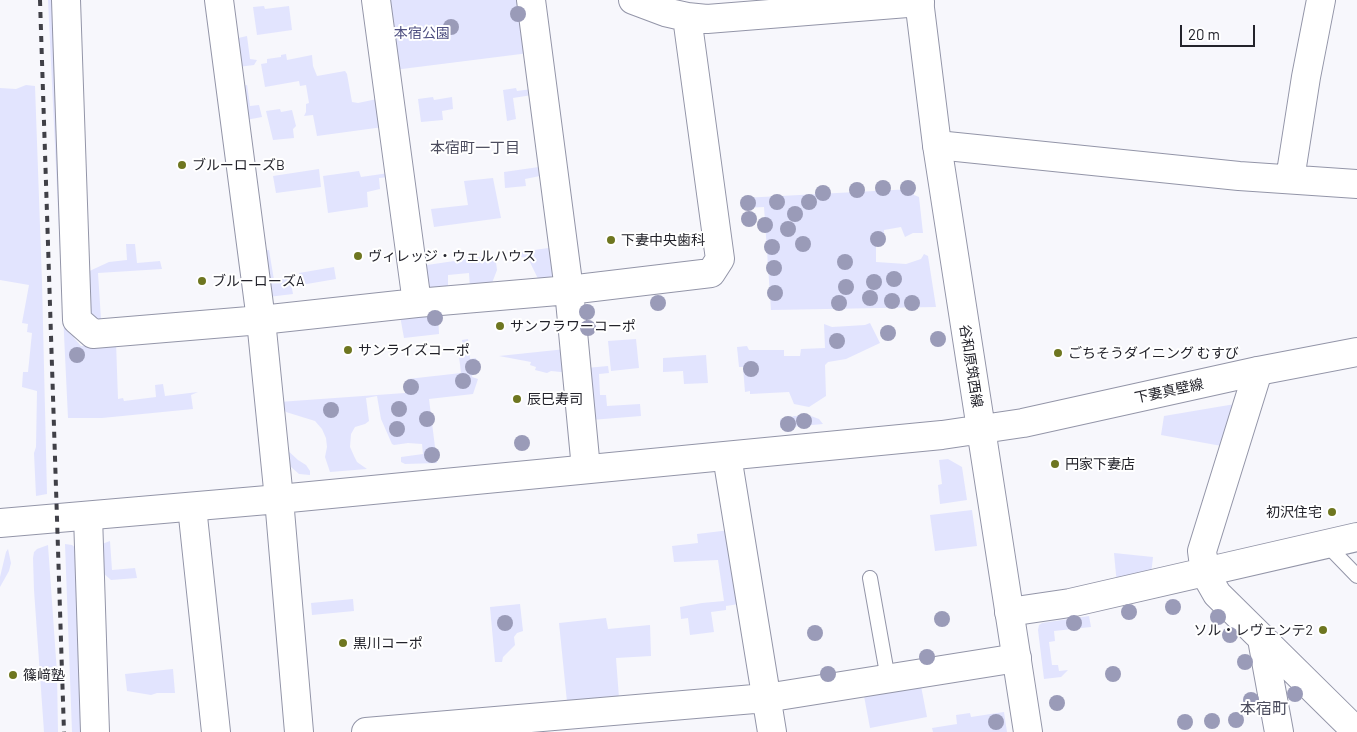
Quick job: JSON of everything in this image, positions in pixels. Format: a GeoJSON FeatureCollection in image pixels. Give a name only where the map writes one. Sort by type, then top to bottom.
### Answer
{"type":"FeatureCollection","features":[{"type":"Feature","properties":{"kind":"street"},"geometry":{"type":"LineString","coordinates":[[66,0],[77,320],[93,334],[261,320],[417,303],[569,290],[710,273],[720,259],[687,17]]}},
{"type":"Feature","properties":{"kind":"street"},"geometry":{"type":"LineString","coordinates":[[219,0],[261,320],[299,732]]}},
{"type":"Feature","properties":{"kind":"street"},"geometry":{"type":"LineString","coordinates":[[376,0],[417,303]]}},
{"type":"Feature","properties":{"kind":"street"},"geometry":{"type":"LineString","coordinates":[[530,0],[569,290],[586,469]]}},
{"type":"Feature","properties":{"kind":"street"},"geometry":{"type":"LineString","coordinates":[[633,0],[665,12],[707,19],[756,17],[920,1]]}},
{"type":"Feature","properties":{"kind":"street"},"geometry":{"type":"LineString","coordinates":[[1290,179],[1306,77],[1321,0]]}},
{"type":"Feature","properties":{"kind":"street","name":"谷和原筑西線"},"geometry":{"type":"LineString","coordinates":[[920,1],[937,145],[1028,732]]}},
{"type":"Feature","properties":{"kind":"street"},"geometry":{"type":"LineString","coordinates":[[937,145],[1239,176],[1357,184]]}},
{"type":"Feature","properties":{"kind":"street","name":"下妻真壁線"},"geometry":{"type":"LineString","coordinates":[[0,524],[279,499],[981,430],[1031,421],[1258,371],[1357,352]]}},
{"type":"Feature","properties":{"kind":"street"},"geometry":{"type":"LineString","coordinates":[[1258,371],[1202,551],[1205,573],[1217,594],[1357,732]]}},
{"type":"Feature","properties":{"kind":"street"},"geometry":{"type":"LineString","coordinates":[[727,456],[772,732]]}},
{"type":"Feature","properties":{"kind":"street"},"geometry":{"type":"LineString","coordinates":[[192,507],[216,732]]}},
{"type":"Feature","properties":{"kind":"street"},"geometry":{"type":"LineString","coordinates":[[88,516],[95,732]]}},
{"type":"Feature","properties":{"kind":"street"},"geometry":{"type":"LineString","coordinates":[[1009,612],[1070,603],[1357,537]]}},
{"type":"Feature","properties":{"kind":"street"},"geometry":{"type":"LineString","coordinates":[[1262,640],[1278,732]]}},
{"type":"Feature","properties":{"kind":"street"},"geometry":{"type":"LineString","coordinates":[[366,732],[559,724],[766,698],[1017,658]]}},
{"type":"Feature","properties":{"kind":"lane"},"geometry":{"type":"LineString","coordinates":[[1326,544],[1357,576]]}},
{"type":"Feature","properties":{"kind":"lane"},"geometry":{"type":"LineString","coordinates":[[870,578],[888,679]]}},
{"type":"Feature","properties":{"kind":"green space"},"geometry":{"type":"Polygon","coordinates":[[[48,0],[60,0],[74,338],[81,346],[116,342],[118,399],[123,398],[124,401],[156,397],[155,385],[163,384],[165,396],[198,392],[191,395],[193,409],[102,418],[68,418],[48,0]]]}},
{"type":"Feature","properties":{"kind":"green space","name":"本宿公園"},"geometry":{"type":"Polygon","coordinates":[[[378,0],[523,0],[529,53],[394,70],[378,0]]]}},
{"type":"Feature","properties":{"kind":"green space"},"geometry":{"type":"Polygon","coordinates":[[[264,6],[265,9],[289,6],[292,30],[257,35],[253,7],[264,6]]]}},
{"type":"Feature","properties":{"kind":"green space"},"geometry":{"type":"Polygon","coordinates":[[[247,36],[250,59],[257,60],[254,65],[238,67],[234,39],[247,36]]]}},
{"type":"Feature","properties":{"kind":"green space"},"geometry":{"type":"Polygon","coordinates":[[[286,54],[287,60],[312,55],[313,66],[317,76],[345,71],[352,102],[358,103],[377,99],[383,127],[317,136],[313,115],[304,116],[306,104],[309,103],[306,85],[300,86],[299,81],[265,87],[261,64],[267,63],[267,59],[281,57],[281,55],[286,54]]]}},
{"type":"Feature","properties":{"kind":"green space"},"geometry":{"type":"Polygon","coordinates":[[[26,85],[35,86],[42,282],[47,494],[36,496],[34,453],[36,447],[37,391],[22,387],[23,372],[28,372],[32,333],[27,332],[28,324],[22,323],[29,285],[0,280],[0,88],[16,89],[26,85]]]}},
{"type":"Feature","properties":{"kind":"green space"},"geometry":{"type":"Polygon","coordinates":[[[247,85],[250,106],[259,105],[262,117],[246,120],[241,86],[247,85]]]}},
{"type":"Feature","properties":{"kind":"green space"},"geometry":{"type":"Polygon","coordinates":[[[516,88],[517,91],[532,89],[532,95],[513,98],[516,119],[507,121],[503,90],[516,88]]]}},
{"type":"Feature","properties":{"kind":"green space"},"geometry":{"type":"Polygon","coordinates":[[[433,97],[434,100],[452,97],[453,109],[442,111],[443,120],[421,122],[418,99],[433,97]]]}},
{"type":"Feature","properties":{"kind":"green space"},"geometry":{"type":"Polygon","coordinates":[[[280,109],[281,112],[292,110],[296,126],[293,129],[294,138],[273,140],[266,111],[280,109]]]}},
{"type":"Feature","properties":{"kind":"green space"},"geometry":{"type":"Polygon","coordinates":[[[539,167],[540,176],[525,179],[526,186],[505,188],[504,172],[539,167]]]}},
{"type":"Feature","properties":{"kind":"green space"},"geometry":{"type":"Polygon","coordinates":[[[319,169],[321,187],[276,193],[273,176],[319,169]]]}},
{"type":"Feature","properties":{"kind":"green space"},"geometry":{"type":"Polygon","coordinates":[[[359,171],[361,177],[389,173],[390,177],[379,178],[380,189],[367,192],[368,207],[328,213],[323,176],[359,171]]]}},
{"type":"Feature","properties":{"kind":"green space"},"geometry":{"type":"Polygon","coordinates":[[[493,178],[501,218],[434,227],[431,209],[468,205],[464,181],[493,178]]]}},
{"type":"Feature","properties":{"kind":"green space"},"geometry":{"type":"Polygon","coordinates":[[[912,189],[914,195],[919,197],[923,233],[913,233],[905,237],[901,227],[884,230],[884,243],[876,245],[876,262],[906,264],[921,259],[924,254],[928,256],[936,307],[771,310],[764,207],[744,208],[743,198],[912,189]]]}},
{"type":"Feature","properties":{"kind":"green space"},"geometry":{"type":"Polygon","coordinates":[[[126,244],[135,244],[137,263],[160,261],[162,269],[98,273],[101,319],[106,320],[97,326],[82,310],[83,274],[109,262],[127,260],[126,244]]]}},
{"type":"Feature","properties":{"kind":"green space"},"geometry":{"type":"Polygon","coordinates":[[[555,247],[557,273],[546,284],[540,283],[528,258],[521,257],[521,252],[555,247]]]}},
{"type":"Feature","properties":{"kind":"green space"},"geometry":{"type":"Polygon","coordinates":[[[269,250],[274,280],[290,278],[293,294],[268,297],[261,251],[269,250]]]}},
{"type":"Feature","properties":{"kind":"green space"},"geometry":{"type":"Polygon","coordinates":[[[495,255],[497,270],[492,283],[470,288],[469,273],[448,275],[448,287],[438,295],[424,285],[419,257],[425,256],[427,265],[495,255]]]}},
{"type":"Feature","properties":{"kind":"green space"},"geometry":{"type":"Polygon","coordinates":[[[334,267],[336,279],[301,285],[299,273],[334,267]]]}},
{"type":"Feature","properties":{"kind":"green space"},"geometry":{"type":"Polygon","coordinates":[[[438,312],[439,334],[404,338],[400,316],[438,312]]]}},
{"type":"Feature","properties":{"kind":"green space"},"geometry":{"type":"Polygon","coordinates":[[[870,323],[880,343],[846,359],[828,362],[825,365],[826,396],[809,407],[794,404],[789,392],[750,394],[750,391],[745,392],[743,367],[739,367],[737,347],[747,346],[749,350],[784,350],[784,356],[800,356],[801,349],[825,348],[824,324],[832,327],[870,323]]]}},
{"type":"Feature","properties":{"kind":"green space"},"geometry":{"type":"Polygon","coordinates":[[[468,339],[470,359],[476,358],[472,377],[478,379],[473,394],[429,399],[437,463],[405,464],[401,462],[401,457],[423,454],[422,444],[392,444],[381,419],[377,396],[366,398],[369,421],[355,427],[351,434],[350,447],[354,456],[357,462],[367,469],[330,472],[325,457],[326,438],[322,429],[315,421],[286,412],[279,402],[405,393],[408,379],[461,373],[458,348],[463,347],[462,340],[468,339]]]}},
{"type":"Feature","properties":{"kind":"green space"},"geometry":{"type":"Polygon","coordinates":[[[636,339],[639,368],[611,371],[608,341],[636,339]]]}},
{"type":"Feature","properties":{"kind":"green space"},"geometry":{"type":"Polygon","coordinates":[[[566,349],[571,373],[551,371],[547,373],[535,370],[536,367],[530,365],[531,362],[499,356],[566,349]]]}},
{"type":"Feature","properties":{"kind":"green space"},"geometry":{"type":"Polygon","coordinates":[[[706,355],[708,383],[684,384],[683,371],[663,372],[663,358],[706,355]]]}},
{"type":"Feature","properties":{"kind":"green space"},"geometry":{"type":"Polygon","coordinates":[[[608,366],[609,373],[599,374],[600,395],[606,395],[607,406],[640,404],[641,416],[591,420],[586,368],[608,366]]]}},
{"type":"Feature","properties":{"kind":"green space"},"geometry":{"type":"Polygon","coordinates":[[[1235,404],[1227,447],[1161,435],[1164,416],[1235,404]]]}},
{"type":"Feature","properties":{"kind":"green space"},"geometry":{"type":"Polygon","coordinates":[[[794,416],[811,416],[819,419],[823,424],[780,428],[780,419],[785,420],[794,416]]]}},
{"type":"Feature","properties":{"kind":"green space"},"geometry":{"type":"Polygon","coordinates":[[[284,447],[306,465],[310,475],[299,474],[291,467],[286,460],[284,447]]]}},
{"type":"Feature","properties":{"kind":"green space"},"geometry":{"type":"Polygon","coordinates":[[[948,459],[962,467],[967,500],[940,504],[938,485],[942,484],[939,460],[948,459]]]}},
{"type":"Feature","properties":{"kind":"green space"},"geometry":{"type":"Polygon","coordinates":[[[972,510],[977,546],[935,551],[930,515],[972,510]]]}},
{"type":"Feature","properties":{"kind":"green space"},"geometry":{"type":"Polygon","coordinates":[[[730,530],[739,604],[726,606],[726,610],[711,612],[714,632],[690,635],[688,618],[681,619],[680,607],[724,601],[718,560],[674,562],[672,546],[698,543],[697,534],[730,530]]]}},
{"type":"Feature","properties":{"kind":"green space"},"geometry":{"type":"Polygon","coordinates":[[[110,541],[112,570],[135,568],[137,578],[111,580],[103,573],[102,544],[110,541]]]}},
{"type":"Feature","properties":{"kind":"green space"},"geometry":{"type":"Polygon","coordinates":[[[65,544],[72,545],[77,549],[85,732],[72,732],[65,544]]]}},
{"type":"Feature","properties":{"kind":"green space"},"geometry":{"type":"Polygon","coordinates":[[[48,545],[57,673],[58,732],[44,732],[34,590],[34,552],[48,545]]]}},
{"type":"Feature","properties":{"kind":"green space"},"geometry":{"type":"Polygon","coordinates":[[[8,549],[11,563],[9,571],[0,587],[0,577],[8,549]]]}},
{"type":"Feature","properties":{"kind":"green space"},"geometry":{"type":"Polygon","coordinates":[[[1114,553],[1153,557],[1151,575],[1117,585],[1114,553]]]}},
{"type":"Feature","properties":{"kind":"green space"},"geometry":{"type":"Polygon","coordinates":[[[353,599],[354,611],[312,615],[311,603],[353,599]]]}},
{"type":"Feature","properties":{"kind":"green space"},"geometry":{"type":"Polygon","coordinates":[[[520,604],[523,631],[517,633],[514,637],[515,645],[503,657],[502,662],[495,662],[490,607],[520,604]]]}},
{"type":"Feature","properties":{"kind":"green space"},"geometry":{"type":"Polygon","coordinates":[[[1089,616],[1091,627],[1054,631],[1055,641],[1049,642],[1052,665],[1058,665],[1059,671],[1068,670],[1061,677],[1044,679],[1039,625],[1089,616]]]}},
{"type":"Feature","properties":{"kind":"green space"},"geometry":{"type":"Polygon","coordinates":[[[606,618],[608,629],[650,625],[651,656],[616,658],[619,698],[567,702],[559,623],[606,618]]]}},
{"type":"Feature","properties":{"kind":"green space"},"geometry":{"type":"Polygon","coordinates":[[[173,669],[175,693],[151,695],[127,691],[125,674],[173,669]]]}},
{"type":"Feature","properties":{"kind":"green space"},"geometry":{"type":"Polygon","coordinates":[[[921,686],[927,717],[870,728],[864,696],[921,686]]]}},
{"type":"Feature","properties":{"kind":"green space"},"geometry":{"type":"Polygon","coordinates":[[[1004,712],[1007,732],[933,732],[932,728],[957,724],[956,715],[970,713],[971,717],[1004,712]]]}},
{"type":"Feature","properties":{"kind":"railway"},"geometry":{"type":"LineString","coordinates":[[40,0],[64,732]]}},
{"type":"Feature","properties":{"kind":"place","name":"ブルーローズB"},"geometry":{"type":"Point","coordinates":[182,165]}},
{"type":"Feature","properties":{"kind":"place","name":"下妻中央歯科"},"geometry":{"type":"Point","coordinates":[611,240]}},
{"type":"Feature","properties":{"kind":"place","name":"ヴィレッジ・ウェルハウス"},"geometry":{"type":"Point","coordinates":[358,256]}},
{"type":"Feature","properties":{"kind":"place","name":"ブルーローズA"},"geometry":{"type":"Point","coordinates":[202,281]}},
{"type":"Feature","properties":{"kind":"place","name":"サンフラワーコーポ"},"geometry":{"type":"Point","coordinates":[500,326]}},
{"type":"Feature","properties":{"kind":"place","name":"サンライズコーポ"},"geometry":{"type":"Point","coordinates":[348,350]}},
{"type":"Feature","properties":{"kind":"place","name":"ごちそうダイニング むすび"},"geometry":{"type":"Point","coordinates":[1058,353]}},
{"type":"Feature","properties":{"kind":"place","name":"辰巳寿司"},"geometry":{"type":"Point","coordinates":[517,399]}},
{"type":"Feature","properties":{"kind":"place","name":"円家下妻店"},"geometry":{"type":"Point","coordinates":[1055,464]}},
{"type":"Feature","properties":{"kind":"place","name":"初沢住宅"},"geometry":{"type":"Point","coordinates":[1332,512]}},
{"type":"Feature","properties":{"kind":"place","name":"ソル・レヴェンテ2"},"geometry":{"type":"Point","coordinates":[1323,630]}},
{"type":"Feature","properties":{"kind":"place","name":"黒川コーポ"},"geometry":{"type":"Point","coordinates":[343,643]}},
{"type":"Feature","properties":{"kind":"place","name":"篠﨑塾"},"geometry":{"type":"Point","coordinates":[13,675]}},
{"type":"Feature","properties":{"kind":"district","name":"本宿町一丁目"},"geometry":{"type":"Point","coordinates":[475,148]}},
{"type":"Feature","properties":{"kind":"district","name":"本宿町"},"geometry":{"type":"Point","coordinates":[1264,709]}}]}
